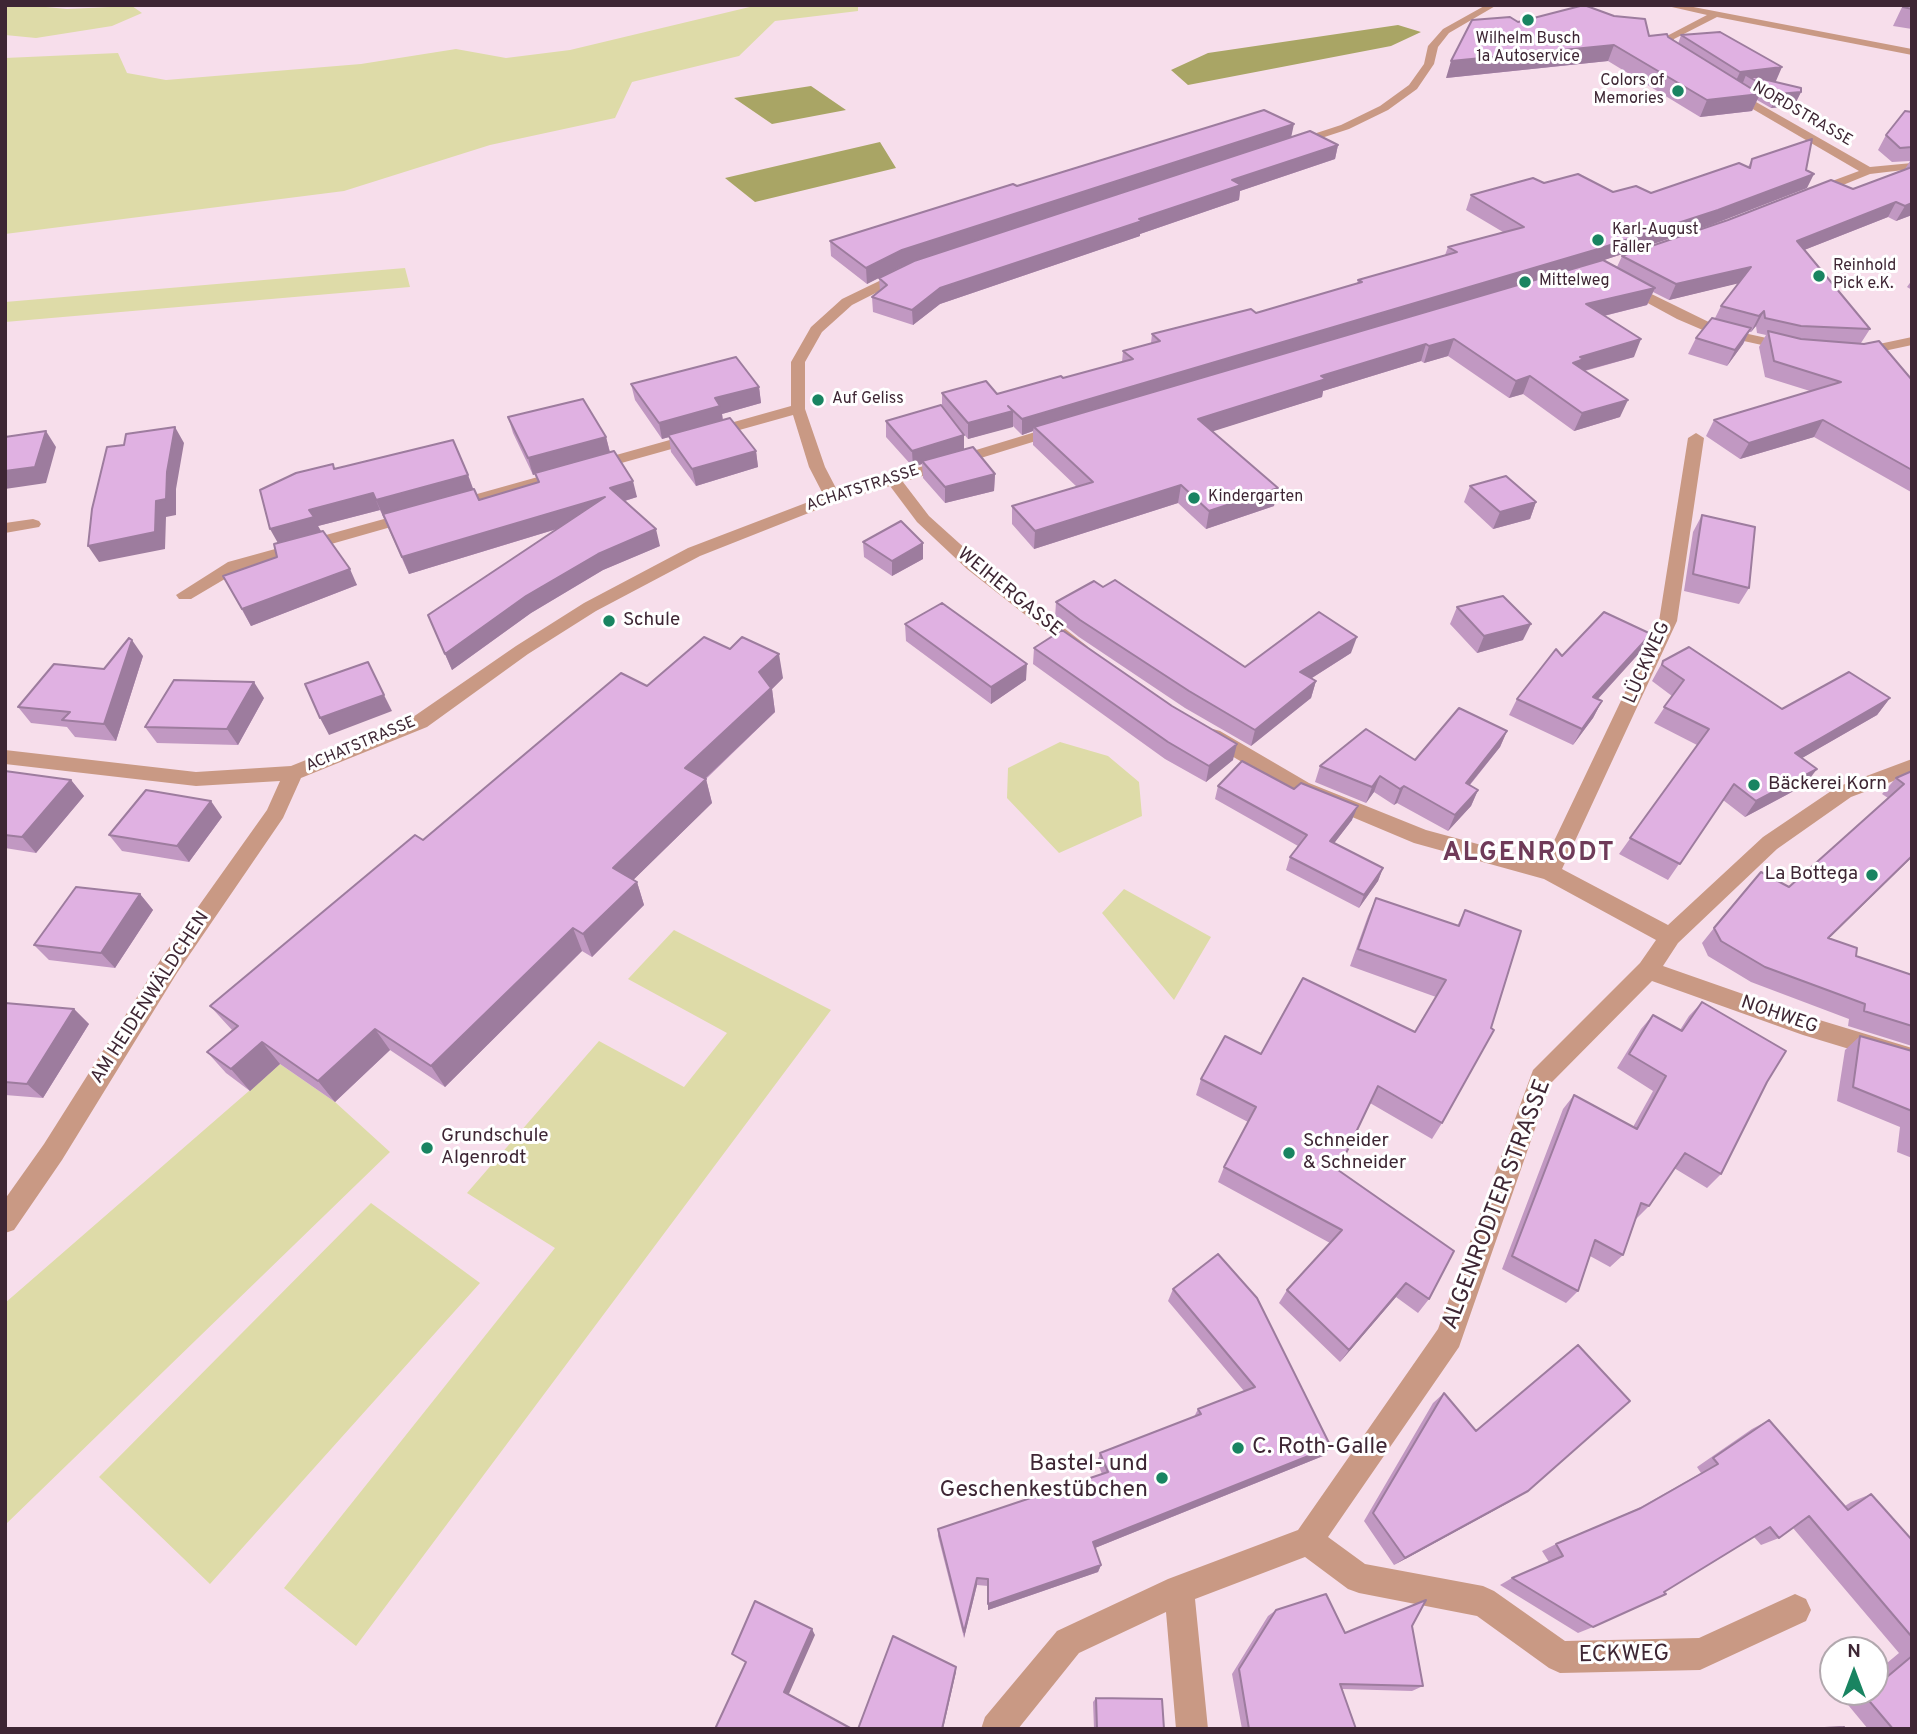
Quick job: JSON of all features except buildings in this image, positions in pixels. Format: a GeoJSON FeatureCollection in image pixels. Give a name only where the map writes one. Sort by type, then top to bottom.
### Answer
{"type":"FeatureCollection","features":[{"type":"Feature","properties":{"kind":"street"},"geometry":{"type":"LineString","coordinates":[[1283,148],[1345,127],[1384,108],[1413,87],[1429,64],[1433,46],[1446,31],[1493,5]]}},
{"type":"Feature","properties":{"kind":"street"},"geometry":{"type":"LineString","coordinates":[[1667,5],[1713,16],[1912,52]]}},
{"type":"Feature","properties":{"kind":"street"},"geometry":{"type":"LineString","coordinates":[[1694,69],[1666,49],[1670,37],[1713,16]]}},
{"type":"Feature","properties":{"kind":"street"},"geometry":{"type":"LineString","coordinates":[[1866,43],[1912,46]]}},
{"type":"Feature","properties":{"kind":"street","name":"NORDSTRASSE"},"geometry":{"type":"LineString","coordinates":[[1716,83],[1868,171]]}},
{"type":"Feature","properties":{"kind":"street"},"geometry":{"type":"LineString","coordinates":[[1805,196],[1868,171],[1912,166]]}},
{"type":"Feature","properties":{"kind":"street"},"geometry":{"type":"LineString","coordinates":[[833,498],[817,467],[798,409],[798,362],[817,330],[847,302],[921,267]]}},
{"type":"Feature","properties":{"kind":"street"},"geometry":{"type":"LineString","coordinates":[[1610,276],[1682,316],[1717,331],[1805,349]]}},
{"type":"Feature","properties":{"kind":"street"},"geometry":{"type":"LineString","coordinates":[[1843,352],[1855,353],[1912,341]]}},
{"type":"Feature","properties":{"kind":"street"},"geometry":{"type":"LineString","coordinates":[[185,595],[234,566],[798,409]]}},
{"type":"Feature","properties":{"kind":"street","name":"ACHATSTRASSE"},"geometry":{"type":"LineString","coordinates":[[5,757],[196,779],[293,774],[419,722],[522,650],[643,577],[731,536],[833,498],[1081,423]]}},
{"type":"Feature","properties":{"kind":"street","name":"LÜCKWEG"},"geometry":{"type":"LineString","coordinates":[[1550,872],[1668,621],[1696,439]]}},
{"type":"Feature","properties":{"kind":"street","name":"WEIHERGASSE"},"geometry":{"type":"LineString","coordinates":[[893,479],[923,519],[973,565],[1092,658]]}},
{"type":"Feature","properties":{"kind":"street"},"geometry":{"type":"LineString","coordinates":[[5,528],[33,524]]}},
{"type":"Feature","properties":{"kind":"street"},"geometry":{"type":"LineString","coordinates":[[1200,728],[1302,788],[1409,832],[1550,872],[1670,937]]}},
{"type":"Feature","properties":{"kind":"street","name":"ALGENRODTER STRASSE"},"geometry":{"type":"LineString","coordinates":[[1308,1541],[1449,1337],[1541,1077],[1648,970],[1670,937],[1770,843],[1844,792],[1912,766]]}},
{"type":"Feature","properties":{"kind":"street","name":"AM HEIDENWÄLDCHEN"},"geometry":{"type":"LineString","coordinates":[[5,1221],[53,1152],[169,966],[276,813],[293,774]]}},
{"type":"Feature","properties":{"kind":"street","name":"NOHWEG"},"geometry":{"type":"LineString","coordinates":[[1648,970],[1803,1025],[1912,1058]]}},
{"type":"Feature","properties":{"kind":"street"},"geometry":{"type":"LineString","coordinates":[[997,1729],[1068,1642],[1179,1590],[1308,1541]]}},
{"type":"Feature","properties":{"kind":"street","name":"ECKWEG"},"geometry":{"type":"LineString","coordinates":[[1308,1541],[1359,1578],[1483,1602],[1560,1657],[1700,1654],[1795,1610]]}},
{"type":"Feature","properties":{"kind":"street"},"geometry":{"type":"LineString","coordinates":[[1179,1590],[1192,1729]]}},
{"type":"Feature","properties":{"kind":"shaded area"},"geometry":{"type":"Polygon","coordinates":[[[5,5],[48,5],[46,7],[67,9],[132,6],[142,13],[112,26],[36,38],[5,35],[5,5]]]}},
{"type":"Feature","properties":{"kind":"shaded area"},"geometry":{"type":"Polygon","coordinates":[[[758,5],[858,5],[858,11],[775,21],[739,56],[632,82],[615,118],[490,145],[344,191],[5,234],[5,58],[118,53],[127,73],[166,80],[361,64],[456,49],[506,58],[570,50],[758,5]]]}},
{"type":"Feature","properties":{"kind":"shaded area"},"geometry":{"type":"Polygon","coordinates":[[[1398,25],[1421,32],[1391,46],[1188,85],[1171,70],[1208,53],[1398,25]]]}},
{"type":"Feature","properties":{"kind":"shaded area"},"geometry":{"type":"Polygon","coordinates":[[[811,86],[846,110],[772,124],[734,98],[811,86]]]}},
{"type":"Feature","properties":{"kind":"shaded area"},"geometry":{"type":"Polygon","coordinates":[[[880,142],[896,168],[755,202],[725,178],[880,142]]]}},
{"type":"Feature","properties":{"kind":"shaded area"},"geometry":{"type":"Polygon","coordinates":[[[405,268],[410,287],[5,322],[5,302],[405,268]]]}},
{"type":"Feature","properties":{"kind":"shaded area"},"geometry":{"type":"Polygon","coordinates":[[[1060,742],[1108,756],[1139,782],[1142,816],[1059,853],[1007,798],[1008,768],[1060,742]]]}},
{"type":"Feature","properties":{"kind":"shaded area"},"geometry":{"type":"Polygon","coordinates":[[[1124,889],[1211,937],[1174,1000],[1102,913],[1124,889]]]}},
{"type":"Feature","properties":{"kind":"shaded area"},"geometry":{"type":"Polygon","coordinates":[[[674,930],[831,1010],[356,1646],[284,1588],[555,1248],[467,1193],[599,1041],[684,1087],[727,1033],[628,979],[674,930]]]}},
{"type":"Feature","properties":{"kind":"shaded area"},"geometry":{"type":"Polygon","coordinates":[[[280,1064],[335,1102],[390,1152],[5,1525],[5,1303],[280,1064]]]}},
{"type":"Feature","properties":{"kind":"shaded area"},"geometry":{"type":"Polygon","coordinates":[[[371,1203],[480,1283],[210,1584],[99,1477],[371,1203]]]}},
{"type":"Feature","properties":{"kind":"place","name":"Wilhelm Busch 1a Autoservice"},"geometry":{"type":"Point","coordinates":[1528,20]}},
{"type":"Feature","properties":{"kind":"place","name":"Colors of Memories"},"geometry":{"type":"Point","coordinates":[1678,91]}},
{"type":"Feature","properties":{"kind":"place","name":"Karl-August Faller"},"geometry":{"type":"Point","coordinates":[1598,240]}},
{"type":"Feature","properties":{"kind":"place","name":"Reinhold Pick e.K."},"geometry":{"type":"Point","coordinates":[1819,276]}},
{"type":"Feature","properties":{"kind":"place","name":"Mittelweg"},"geometry":{"type":"Point","coordinates":[1525,282]}},
{"type":"Feature","properties":{"kind":"place","name":"Auf Geliss"},"geometry":{"type":"Point","coordinates":[818,400]}},
{"type":"Feature","properties":{"kind":"place","name":"Kindergarten"},"geometry":{"type":"Point","coordinates":[1194,498]}},
{"type":"Feature","properties":{"kind":"place","name":"Schule"},"geometry":{"type":"Point","coordinates":[609,621]}},
{"type":"Feature","properties":{"kind":"place","name":"Bäckerei Korn"},"geometry":{"type":"Point","coordinates":[1754,785]}},
{"type":"Feature","properties":{"kind":"place","name":"La Bottega"},"geometry":{"type":"Point","coordinates":[1872,875]}},
{"type":"Feature","properties":{"kind":"place","name":"Grundschule Algenrodt"},"geometry":{"type":"Point","coordinates":[427,1148]}},
{"type":"Feature","properties":{"kind":"place","name":"Schneider & Schneider"},"geometry":{"type":"Point","coordinates":[1289,1153]}},
{"type":"Feature","properties":{"kind":"place","name":"C. Roth-Galle"},"geometry":{"type":"Point","coordinates":[1238,1448]}},
{"type":"Feature","properties":{"kind":"place","name":"Bastel- und Geschenkestübchen"},"geometry":{"type":"Point","coordinates":[1162,1478]}},
{"type":"Feature","properties":{"kind":"district","name":"ALGENRODT"},"geometry":{"type":"Point","coordinates":[1529,855]}}]}
